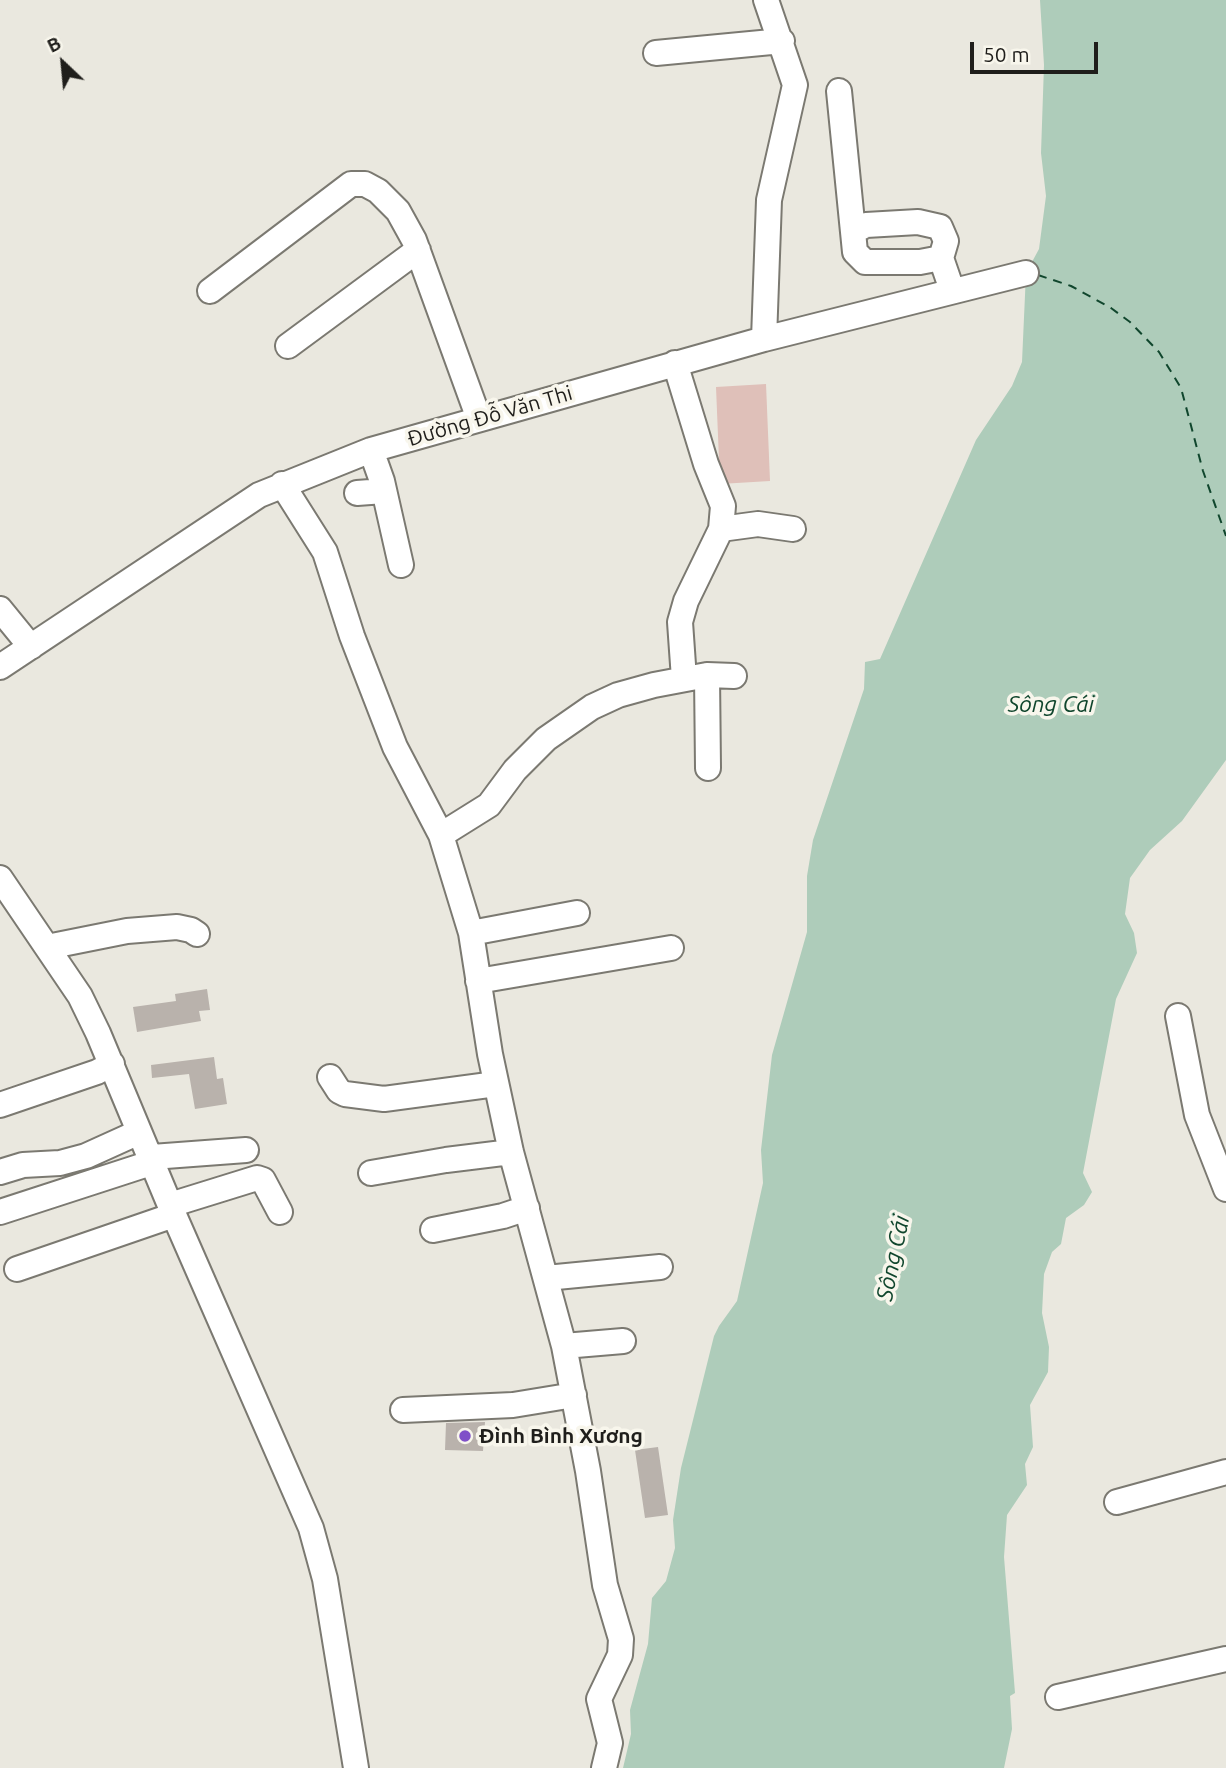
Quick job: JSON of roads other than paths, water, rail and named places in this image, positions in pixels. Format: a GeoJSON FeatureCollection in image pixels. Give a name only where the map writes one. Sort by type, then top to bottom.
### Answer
{"type":"FeatureCollection","features":[{"type":"Feature","properties":{"kind":"street"},"geometry":{"type":"LineString","coordinates":[[764,338],[769,200],[795,85],[772,2]]}},
{"type":"Feature","properties":{"kind":"street"},"geometry":{"type":"LineString","coordinates":[[656,53],[782,41]]}},
{"type":"Feature","properties":{"kind":"street"},"geometry":{"type":"LineString","coordinates":[[839,91],[855,252],[865,262],[920,262],[941,258]]}},
{"type":"Feature","properties":{"kind":"street"},"geometry":{"type":"LineString","coordinates":[[210,290],[351,184],[365,184],[378,191],[398,211],[418,250],[479,419]]}},
{"type":"Feature","properties":{"kind":"street"},"geometry":{"type":"LineString","coordinates":[[854,231],[866,225],[918,222],[940,227],[946,241],[941,258],[952,290]]}},
{"type":"Feature","properties":{"kind":"street"},"geometry":{"type":"LineString","coordinates":[[288,346],[418,250]]}},
{"type":"Feature","properties":{"kind":"street","name":"Đường Đỗ Văn Thi"},"geometry":{"type":"LineString","coordinates":[[0,667],[239,508],[282,484],[371,450],[675,363],[764,338],[1026,273]]}},
{"type":"Feature","properties":{"kind":"street"},"geometry":{"type":"LineString","coordinates":[[675,363],[706,464],[722,499],[721,529],[686,601],[680,622],[695,677],[708,768]]}},
{"type":"Feature","properties":{"kind":"street"},"geometry":{"type":"LineString","coordinates":[[371,450],[384,491],[401,565]]}},
{"type":"Feature","properties":{"kind":"street"},"geometry":{"type":"LineString","coordinates":[[282,484],[325,552],[352,636],[395,747],[441,835],[471,933],[496,1084],[511,1152],[564,1346],[589,1471],[605,1585],[622,1648],[599,1699],[610,1743],[604,1768]]}},
{"type":"Feature","properties":{"kind":"street"},"geometry":{"type":"LineString","coordinates":[[356,494],[384,491]]}},
{"type":"Feature","properties":{"kind":"street"},"geometry":{"type":"LineString","coordinates":[[722,499],[743,509],[747,525]]}},
{"type":"Feature","properties":{"kind":"street"},"geometry":{"type":"LineString","coordinates":[[721,529],[758,524],[793,529]]}},
{"type":"Feature","properties":{"kind":"street"},"geometry":{"type":"LineString","coordinates":[[0,609],[31,647]]}},
{"type":"Feature","properties":{"kind":"street"},"geometry":{"type":"LineString","coordinates":[[441,835],[489,805],[515,770],[546,739],[573,718],[618,695],[654,685],[695,677],[734,676]]}},
{"type":"Feature","properties":{"kind":"street"},"geometry":{"type":"LineString","coordinates":[[0,878],[80,996],[112,1064],[172,1210],[311,1528],[325,1579],[356,1768]]}},
{"type":"Feature","properties":{"kind":"street"},"geometry":{"type":"LineString","coordinates":[[471,933],[577,913]]}},
{"type":"Feature","properties":{"kind":"street"},"geometry":{"type":"LineString","coordinates":[[47,947],[127,931],[177,927],[197,934]]}},
{"type":"Feature","properties":{"kind":"street"},"geometry":{"type":"LineString","coordinates":[[478,981],[671,948]]}},
{"type":"Feature","properties":{"kind":"street"},"geometry":{"type":"LineString","coordinates":[[1178,1016],[1197,1115],[1226,1189]]}},
{"type":"Feature","properties":{"kind":"street"},"geometry":{"type":"LineString","coordinates":[[0,1105],[97,1072],[112,1064]]}},
{"type":"Feature","properties":{"kind":"street"},"geometry":{"type":"LineString","coordinates":[[330,1077],[339,1091],[345,1094],[384,1099],[496,1084]]}},
{"type":"Feature","properties":{"kind":"street"},"geometry":{"type":"LineString","coordinates":[[0,1172],[23,1165],[60,1163],[86,1156],[139,1132]]}},
{"type":"Feature","properties":{"kind":"street"},"geometry":{"type":"LineString","coordinates":[[0,1212],[153,1160],[246,1150]]}},
{"type":"Feature","properties":{"kind":"street"},"geometry":{"type":"LineString","coordinates":[[371,1173],[511,1152]]}},
{"type":"Feature","properties":{"kind":"street"},"geometry":{"type":"LineString","coordinates":[[17,1269],[257,1178],[263,1180],[279,1212]]}},
{"type":"Feature","properties":{"kind":"street"},"geometry":{"type":"LineString","coordinates":[[433,1230],[503,1216],[527,1208]]}},
{"type":"Feature","properties":{"kind":"street"},"geometry":{"type":"LineString","coordinates":[[546,1278],[660,1267]]}},
{"type":"Feature","properties":{"kind":"street"},"geometry":{"type":"LineString","coordinates":[[564,1346],[623,1340]]}},
{"type":"Feature","properties":{"kind":"street"},"geometry":{"type":"LineString","coordinates":[[402,1410],[513,1405],[574,1395]]}},
{"type":"Feature","properties":{"kind":"street"},"geometry":{"type":"LineString","coordinates":[[1117,1502],[1226,1472]]}},
{"type":"Feature","properties":{"kind":"street"},"geometry":{"type":"LineString","coordinates":[[1058,1697],[1226,1659]]}},
{"type":"Feature","properties":{"kind":"water","name":"Sông Cái"},"geometry":{"type":"Polygon","coordinates":[[[1040,0],[1226,0],[1226,760],[1182,821],[1150,850],[1130,878],[1125,914],[1134,933],[1137,953],[1116,999],[1083,1173],[1092,1192],[1084,1205],[1066,1218],[1061,1244],[1052,1252],[1044,1274],[1042,1313],[1049,1347],[1048,1372],[1030,1405],[1033,1447],[1025,1464],[1027,1485],[1007,1515],[1004,1557],[1015,1693],[1010,1696],[1012,1729],[1004,1768],[623,1768],[631,1734],[630,1710],[648,1644],[652,1598],[666,1581],[675,1548],[673,1520],[681,1468],[714,1336],[737,1301],[763,1183],[761,1150],[772,1055],[807,932],[807,876],[813,840],[864,689],[865,662],[880,659],[976,440],[1012,386],[1022,362],[1026,273],[1039,249],[1046,196],[1041,153],[1044,65],[1040,0]]]}},
{"type":"Feature","properties":{"kind":"place","name":"Đình Bình Xương"},"geometry":{"type":"Point","coordinates":[465,1436]}}]}
